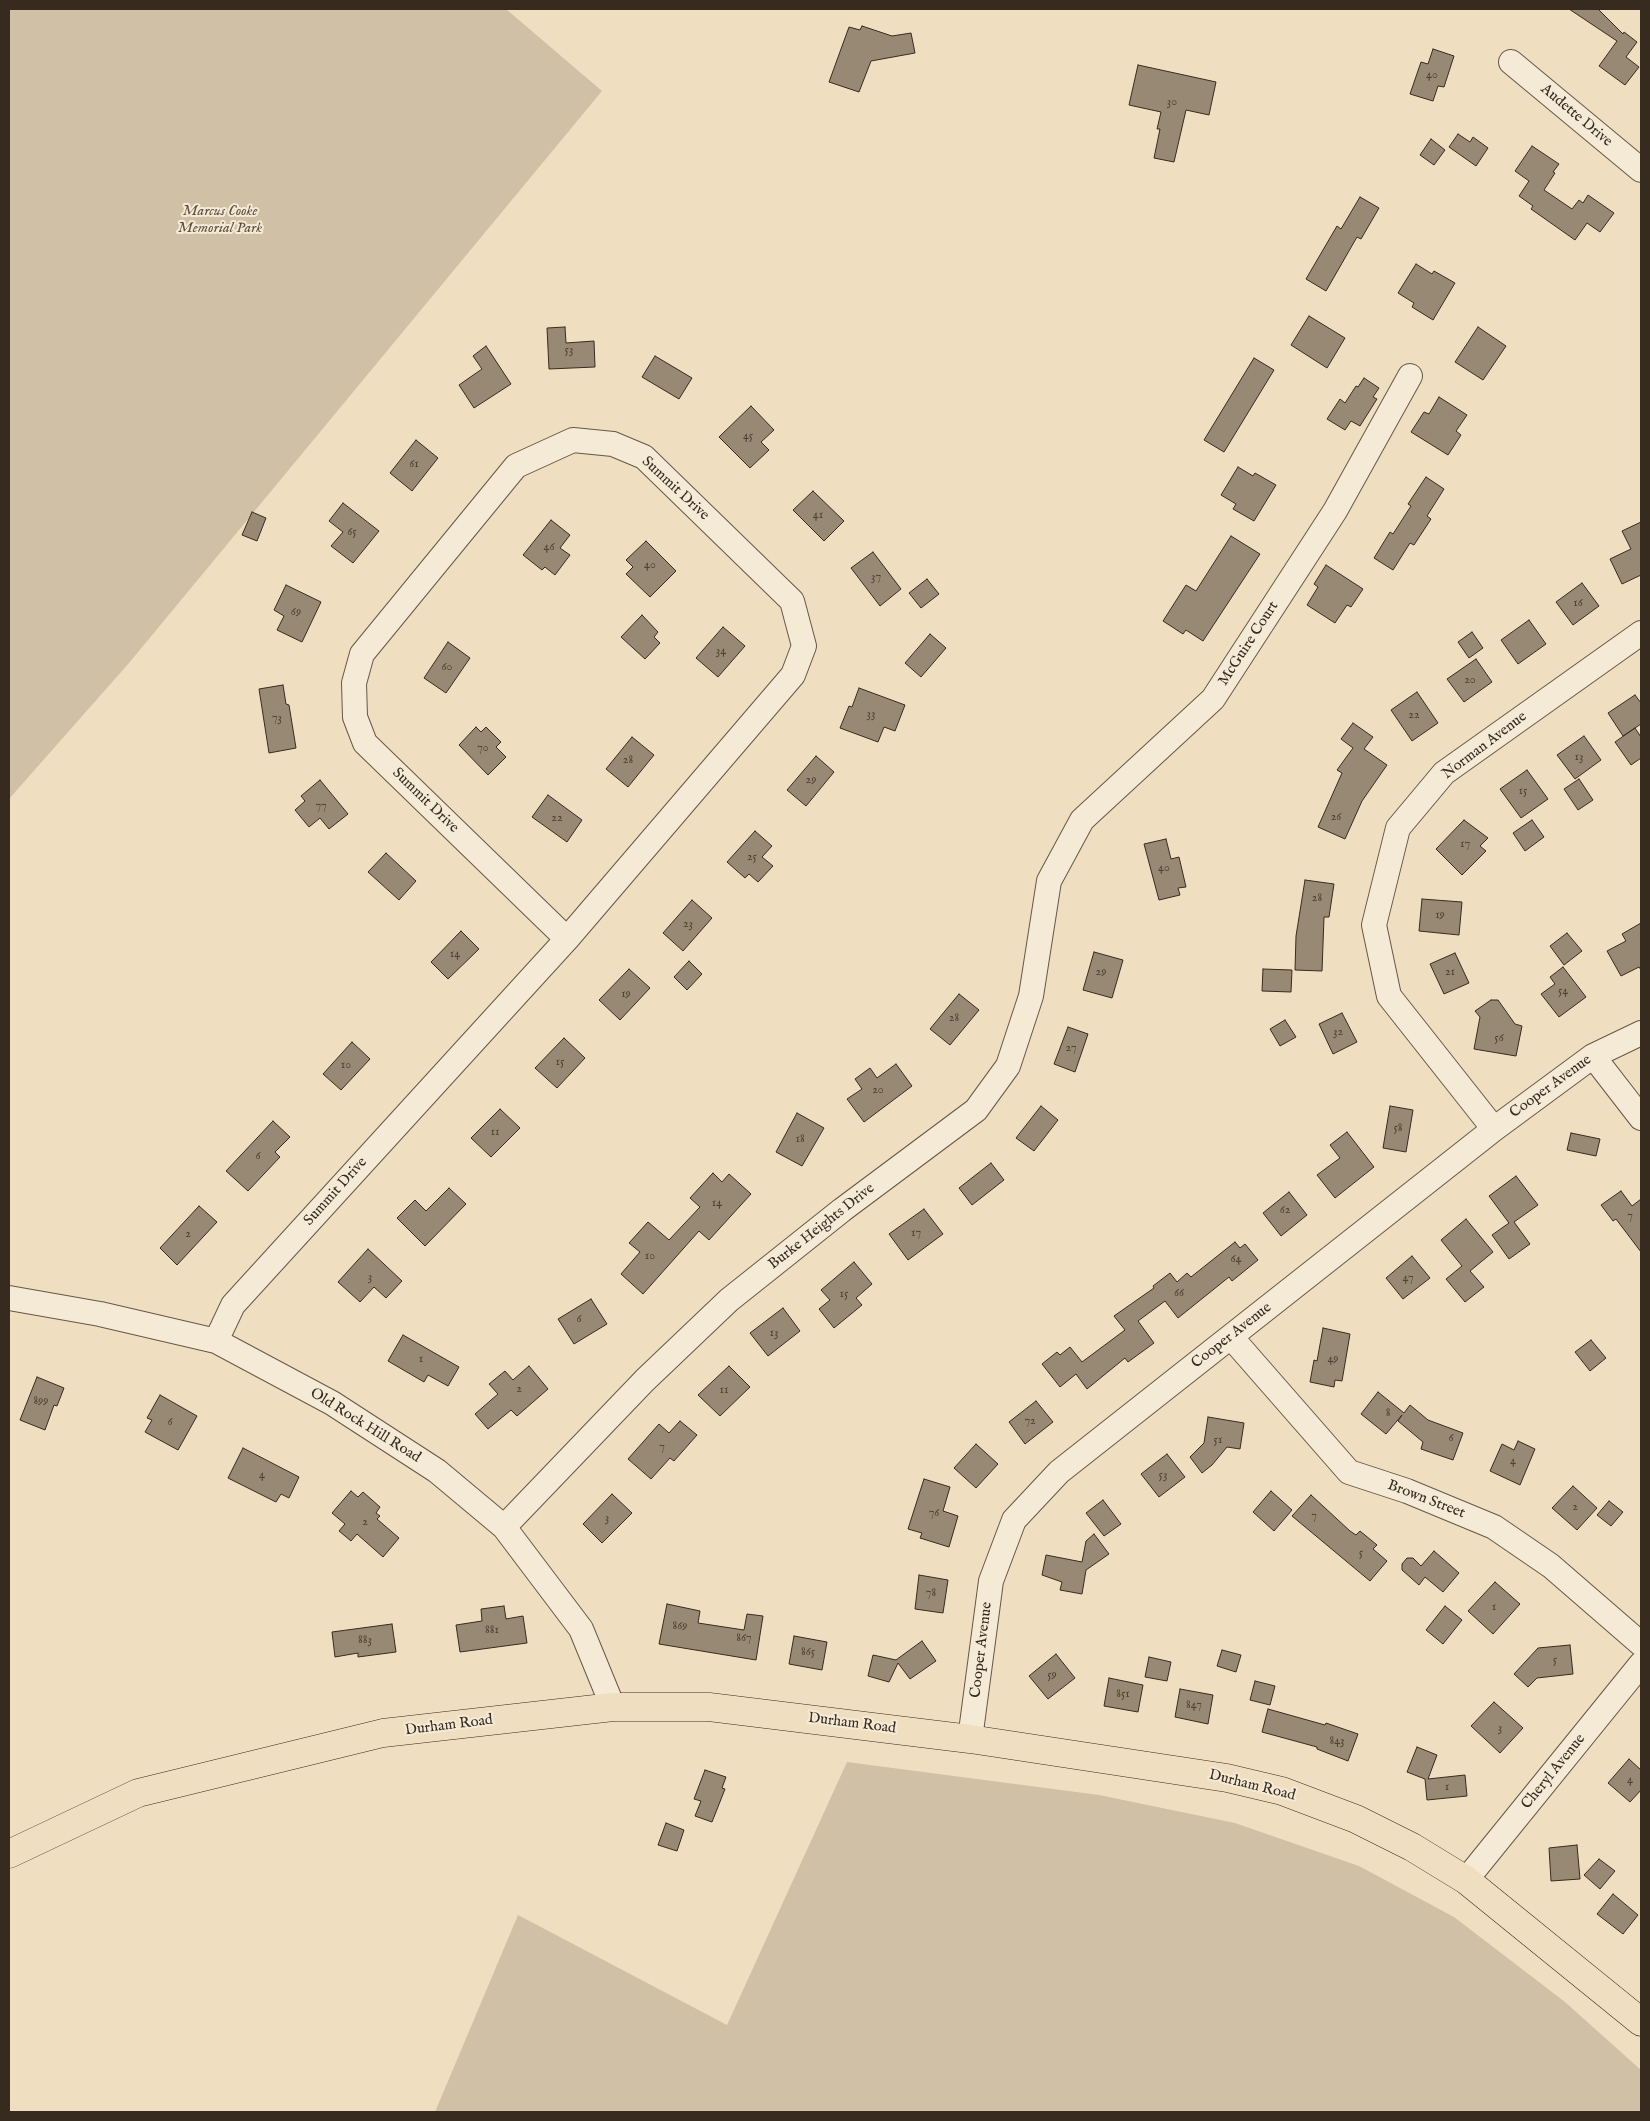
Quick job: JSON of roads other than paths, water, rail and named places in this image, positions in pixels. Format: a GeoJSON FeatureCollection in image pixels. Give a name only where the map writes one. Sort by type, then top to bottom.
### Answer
{"type":"FeatureCollection","features":[{"type":"Feature","properties":{"kind":"main road","name":"Durham Road"},"geometry":{"type":"LineString","coordinates":[[9,1854],[138,1793],[383,1733],[613,1707],[709,1707],[970,1740],[1226,1778],[1282,1791],[1356,1819],[1412,1847],[1466,1880],[1641,2022]]}},
{"type":"Feature","properties":{"kind":"street","name":"Audette Drive"},"geometry":{"type":"LineString","coordinates":[[1511,62],[1641,170]]}},
{"type":"Feature","properties":{"kind":"street","name":"McGuire Court"},"geometry":{"type":"LineString","coordinates":[[1049,881],[1082,820],[1213,699],[1335,510],[1410,376]]}},
{"type":"Feature","properties":{"kind":"street","name":"Summit Drive"},"geometry":{"type":"LineString","coordinates":[[216,1341],[233,1305],[567,939],[793,675],[804,646],[792,601],[644,457],[613,444],[573,440],[516,466],[362,654],[354,683],[355,717],[365,743],[567,939]]}},
{"type":"Feature","properties":{"kind":"street","name":"Norman Avenue"},"geometry":{"type":"LineString","coordinates":[[1494,1129],[1388,996],[1374,925],[1398,828],[1444,773],[1641,633]]}},
{"type":"Feature","properties":{"kind":"street","name":"Burke Heights Drive"},"geometry":{"type":"LineString","coordinates":[[504,1527],[645,1380],[730,1300],[842,1210],[976,1110],[1008,1066],[1031,996],[1049,881]]}},
{"type":"Feature","properties":{"kind":"street","name":"Cooper Avenue"},"geometry":{"type":"LineString","coordinates":[[970,1740],[991,1581],[1014,1520],[1059,1472],[1494,1129],[1593,1056],[1641,1033]]}},
{"type":"Feature","properties":{"kind":"street"},"geometry":{"type":"LineString","coordinates":[[1593,1056],[1641,1118]]}},
{"type":"Feature","properties":{"kind":"street","name":"Old Rock Hill Road"},"geometry":{"type":"LineString","coordinates":[[9,1298],[100,1314],[216,1341],[332,1403],[436,1471],[504,1527],[581,1629],[613,1707]]}},
{"type":"Feature","properties":{"kind":"street","name":"Brown Street"},"geometry":{"type":"LineString","coordinates":[[1231,1337],[1349,1472],[1407,1492],[1494,1527],[1551,1566],[1641,1644]]}},
{"type":"Feature","properties":{"kind":"street","name":"Cheryl Avenue"},"geometry":{"type":"LineString","coordinates":[[1466,1880],[1641,1664]]}},
{"type":"Feature","properties":{"kind":"park label","name":"Marcus Cooke Memorial Park"},"geometry":{"type":"Point","coordinates":[220,220]}}]}
